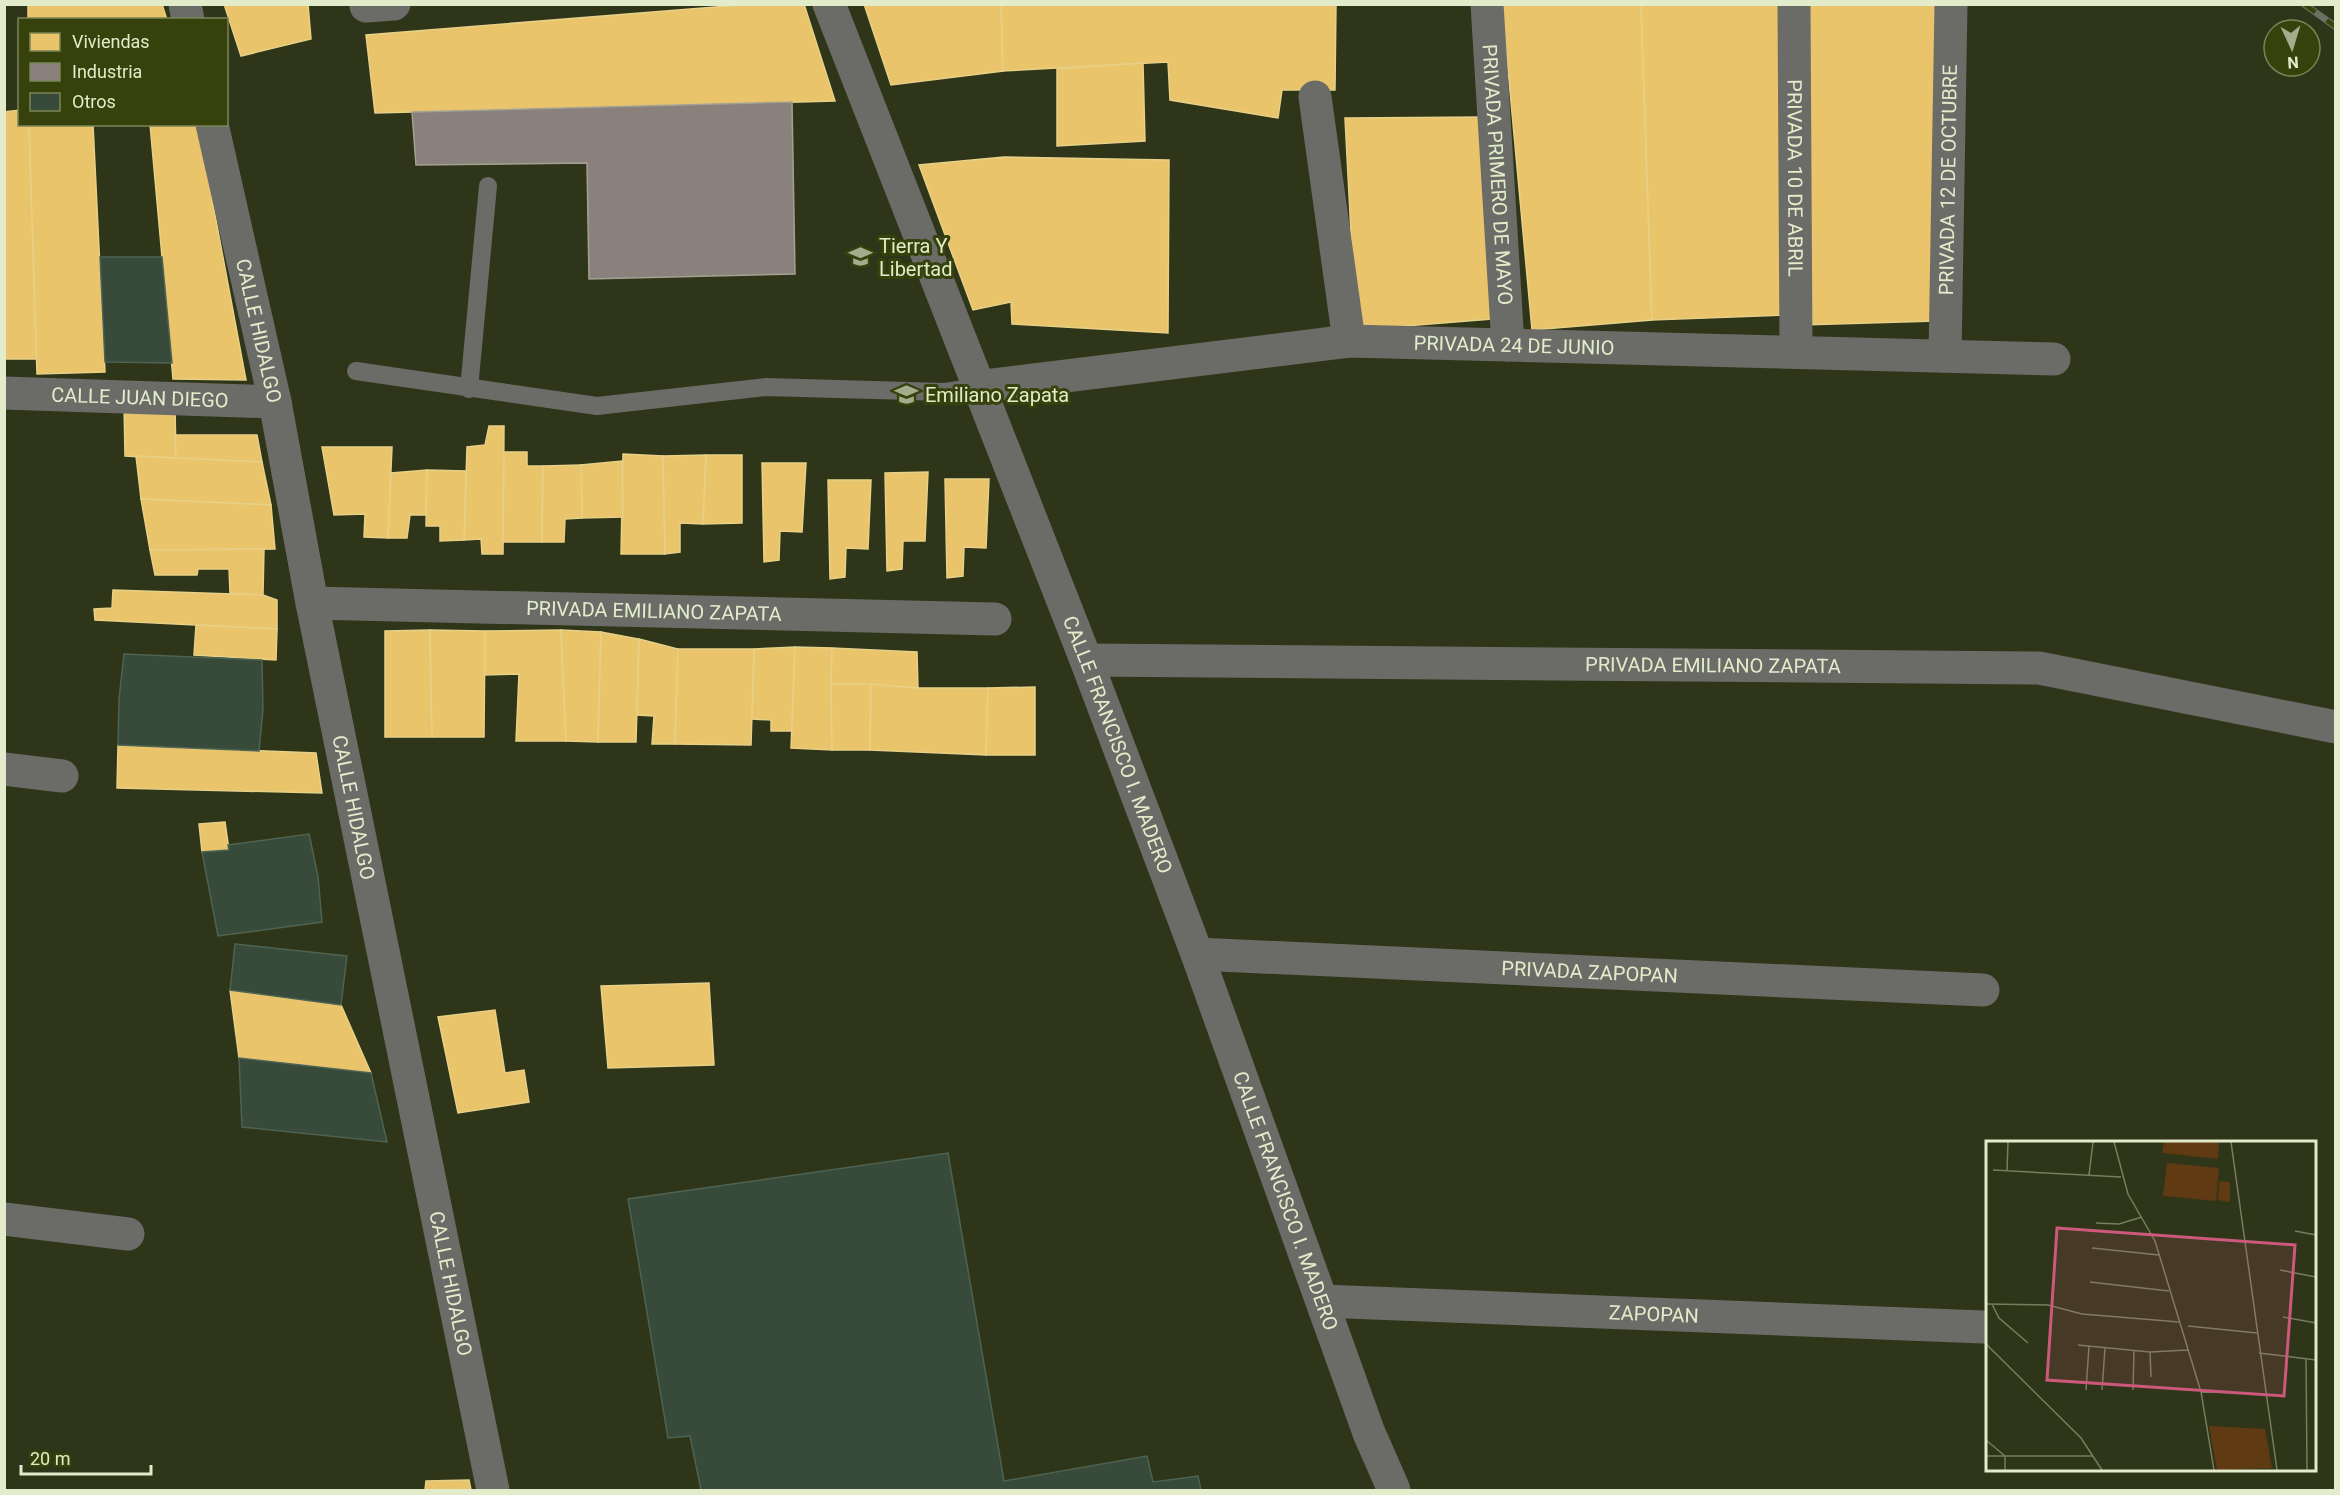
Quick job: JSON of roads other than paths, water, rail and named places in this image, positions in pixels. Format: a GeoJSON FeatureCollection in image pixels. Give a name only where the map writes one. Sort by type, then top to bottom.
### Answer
{"type":"FeatureCollection","features":[{"type":"Feature","properties":{"kind":"street","name":"CALLE FRANCISCO I. MADERO"},"geometry":{"type":"LineString","coordinates":[[829,4],[977,387],[1086,660],[1197,954],[1370,1433],[1394,1491]]}},
{"type":"Feature","properties":{"kind":"street","name":"PRIVADA PRIMERO DE MAYO"},"geometry":{"type":"LineString","coordinates":[[1487,4],[1508,345]]}},
{"type":"Feature","properties":{"kind":"street","name":"PRIVADA 10 DE ABRIL"},"geometry":{"type":"LineString","coordinates":[[1794,4],[1796,352]]}},
{"type":"Feature","properties":{"kind":"street","name":"PRIVADA 12 DE OCTUBRE"},"geometry":{"type":"LineString","coordinates":[[1945,356],[1951,4]]}},
{"type":"Feature","properties":{"kind":"street"},"geometry":{"type":"LineString","coordinates":[[1315,98],[1349,341]]}},
{"type":"Feature","properties":{"kind":"street","name":"CALLE HIDALGO"},"geometry":{"type":"LineString","coordinates":[[212,126],[275,402],[312,603],[493,1491]]}},
{"type":"Feature","properties":{"kind":"street","name":"PRIVADA 24 DE JUNIO"},"geometry":{"type":"LineString","coordinates":[[977,387],[1349,341],[2054,359]]}},
{"type":"Feature","properties":{"kind":"street","name":"CALLE JUAN DIEGO"},"geometry":{"type":"LineString","coordinates":[[4,393],[275,402]]}},
{"type":"Feature","properties":{"kind":"street","name":"PRIVADA EMILIANO ZAPATA"},"geometry":{"type":"LineString","coordinates":[[312,603],[995,619]]}},
{"type":"Feature","properties":{"kind":"street","name":"PRIVADA EMILIANO ZAPATA"},"geometry":{"type":"LineString","coordinates":[[1086,660],[2039,668],[2336,727]]}},
{"type":"Feature","properties":{"kind":"street"},"geometry":{"type":"LineString","coordinates":[[4,769],[62,776]]}},
{"type":"Feature","properties":{"kind":"street","name":"PRIVADA ZAPOPAN"},"geometry":{"type":"LineString","coordinates":[[1197,954],[1983,990]]}},
{"type":"Feature","properties":{"kind":"street"},"geometry":{"type":"LineString","coordinates":[[4,1220],[128,1234]]}},
{"type":"Feature","properties":{"kind":"street","name":"ZAPOPAN"},"geometry":{"type":"LineString","coordinates":[[1322,1301],[1983,1327]]}},
{"type":"Feature","properties":{"kind":"lane"},"geometry":{"type":"LineString","coordinates":[[469,389],[488,186]]}},
{"type":"Feature","properties":{"kind":"lane"},"geometry":{"type":"LineString","coordinates":[[356,371],[597,406],[766,387],[945,392],[977,387]]}},
{"type":"Feature","properties":{"kind":"railway"},"geometry":{"type":"LineString","coordinates":[[2304,4],[2336,27]]}},
{"type":"Feature","properties":{"kind":"place","name":"Tierra Y Libertad"},"geometry":{"type":"Point","coordinates":[861,257]}},
{"type":"Feature","properties":{"kind":"place","name":"Emiliano Zapata"},"geometry":{"type":"Point","coordinates":[907,395]}}]}
